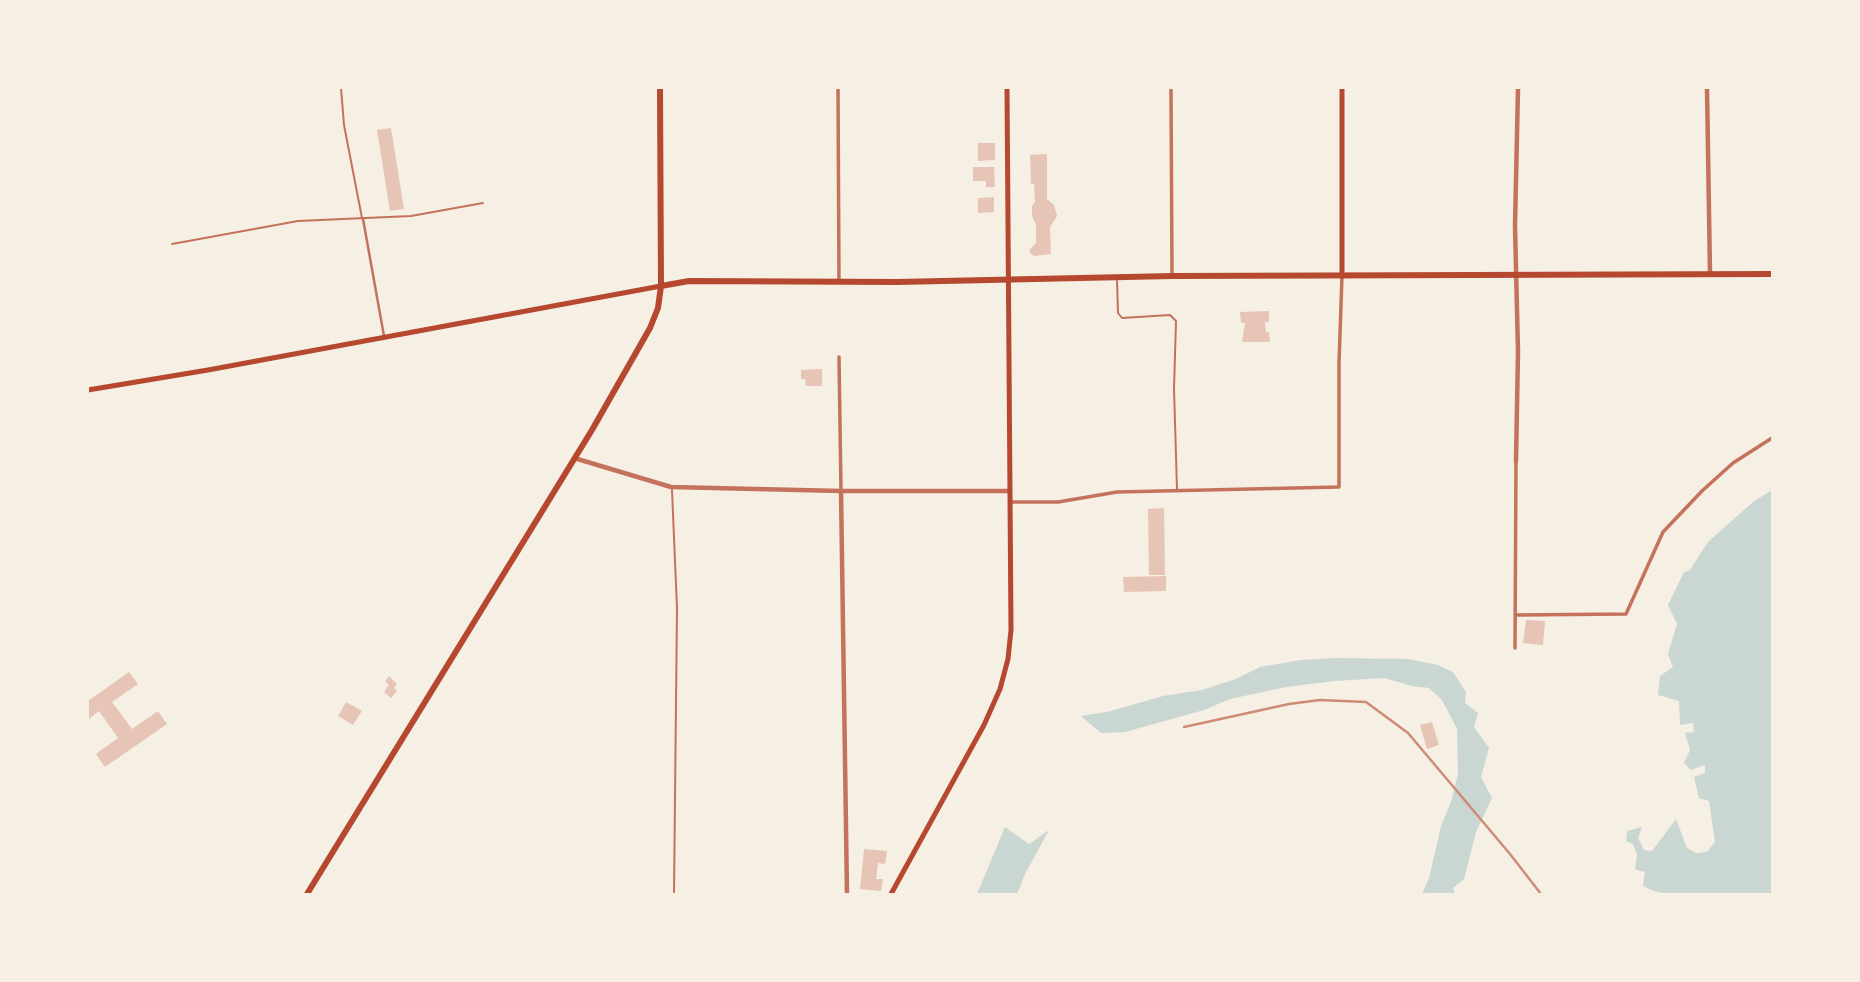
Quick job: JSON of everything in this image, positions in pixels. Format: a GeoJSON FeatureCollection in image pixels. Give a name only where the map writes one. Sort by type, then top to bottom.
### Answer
{"type":"FeatureCollection","features":[{"type":"Feature","properties":{"kind":"main road"},"geometry":{"type":"LineString","coordinates":[[307,894],[575,458],[650,328],[658,308],[661,286],[660,88]]}},
{"type":"Feature","properties":{"kind":"main road"},"geometry":{"type":"LineString","coordinates":[[891,894],[984,725],[1000,689],[1008,660],[1010,502],[1007,88]]}},
{"type":"Feature","properties":{"kind":"main road"},"geometry":{"type":"LineString","coordinates":[[1342,88],[1342,276]]}},
{"type":"Feature","properties":{"kind":"main road"},"geometry":{"type":"LineString","coordinates":[[88,390],[689,281],[1773,274]]}},
{"type":"Feature","properties":{"kind":"street"},"geometry":{"type":"LineString","coordinates":[[838,88],[839,282]]}},
{"type":"Feature","properties":{"kind":"street"},"geometry":{"type":"LineString","coordinates":[[1171,88],[1172,276]]}},
{"type":"Feature","properties":{"kind":"street"},"geometry":{"type":"LineString","coordinates":[[1515,648],[1518,88]]}},
{"type":"Feature","properties":{"kind":"street"},"geometry":{"type":"LineString","coordinates":[[1707,88],[1710,274]]}},
{"type":"Feature","properties":{"kind":"street"},"geometry":{"type":"LineString","coordinates":[[363,219],[384,338]]}},
{"type":"Feature","properties":{"kind":"street"},"geometry":{"type":"LineString","coordinates":[[1010,502],[1058,502],[1117,492],[1339,487],[1339,335],[1342,276]]}},
{"type":"Feature","properties":{"kind":"street"},"geometry":{"type":"LineString","coordinates":[[839,357],[846,894]]}},
{"type":"Feature","properties":{"kind":"street"},"geometry":{"type":"LineString","coordinates":[[1516,615],[1626,614],[1663,532],[1733,463],[1773,438]]}},
{"type":"Feature","properties":{"kind":"street"},"geometry":{"type":"LineString","coordinates":[[575,458],[671,487],[1009,491]]}},
{"type":"Feature","properties":{"kind":"lane"},"geometry":{"type":"LineString","coordinates":[[341,88],[344,125],[363,219]]}},
{"type":"Feature","properties":{"kind":"lane"},"geometry":{"type":"LineString","coordinates":[[172,244],[298,221],[411,216],[483,203]]}},
{"type":"Feature","properties":{"kind":"lane"},"geometry":{"type":"LineString","coordinates":[[1116,277],[1119,316],[1170,315],[1176,321],[1174,402],[1177,492]]}},
{"type":"Feature","properties":{"kind":"lane"},"geometry":{"type":"LineString","coordinates":[[671,487],[677,608],[674,894]]}},
{"type":"Feature","properties":{"kind":"shaded area"},"geometry":{"type":"Polygon","coordinates":[[[1772,490],[1772,894],[1667,894],[1654,891],[1643,886],[1645,872],[1635,869],[1637,855],[1633,844],[1626,841],[1627,831],[1642,827],[1638,838],[1644,850],[1652,851],[1676,819],[1687,848],[1696,853],[1707,852],[1715,842],[1709,801],[1699,798],[1694,777],[1705,773],[1705,765],[1691,770],[1684,763],[1690,750],[1685,733],[1694,732],[1693,723],[1680,725],[1679,701],[1658,695],[1660,676],[1673,667],[1668,654],[1677,624],[1668,605],[1684,572],[1690,570],[1708,542],[1753,502],[1772,490]]]}},
{"type":"Feature","properties":{"kind":"shaded area"},"geometry":{"type":"Polygon","coordinates":[[[1408,659],[1438,665],[1453,672],[1466,692],[1465,703],[1478,713],[1474,727],[1489,748],[1481,777],[1492,798],[1476,832],[1464,879],[1453,888],[1455,894],[1422,894],[1429,878],[1441,826],[1458,774],[1457,729],[1442,700],[1429,688],[1384,678],[1286,687],[1230,699],[1204,710],[1125,732],[1101,733],[1081,716],[1107,712],[1163,696],[1202,690],[1236,679],[1260,667],[1301,660],[1408,659]]]}},
{"type":"Feature","properties":{"kind":"shaded area"},"geometry":{"type":"Polygon","coordinates":[[[1005,827],[1029,844],[1049,830],[1017,894],[977,894],[1005,827]]]}},
{"type":"Feature","properties":{"kind":"building"},"geometry":{"type":"Polygon","coordinates":[[[391,128],[404,209],[390,211],[377,130],[391,128]]]}},
{"type":"Feature","properties":{"kind":"building"},"geometry":{"type":"Polygon","coordinates":[[[978,143],[995,143],[995,160],[978,161],[978,143]]]}},
{"type":"Feature","properties":{"kind":"building"},"geometry":{"type":"Polygon","coordinates":[[[1047,154],[1047,199],[1054,205],[1057,216],[1050,227],[1051,254],[1034,256],[1030,253],[1036,243],[1036,225],[1032,216],[1035,202],[1030,155],[1047,154]]]}},
{"type":"Feature","properties":{"kind":"building"},"geometry":{"type":"Polygon","coordinates":[[[973,167],[994,167],[995,187],[986,187],[986,181],[973,181],[973,167]]]}},
{"type":"Feature","properties":{"kind":"building"},"geometry":{"type":"Polygon","coordinates":[[[994,197],[994,212],[978,213],[978,198],[994,197]]]}},
{"type":"Feature","properties":{"kind":"building"},"geometry":{"type":"Polygon","coordinates":[[[1269,311],[1269,322],[1265,322],[1270,342],[1242,342],[1245,323],[1241,323],[1240,312],[1269,311]]]}},
{"type":"Feature","properties":{"kind":"building"},"geometry":{"type":"Polygon","coordinates":[[[822,369],[822,386],[806,386],[805,379],[801,379],[801,370],[822,369]]]}},
{"type":"Feature","properties":{"kind":"building"},"geometry":{"type":"Polygon","coordinates":[[[1164,508],[1165,575],[1149,575],[1148,509],[1164,508]]]}},
{"type":"Feature","properties":{"kind":"building"},"geometry":{"type":"Polygon","coordinates":[[[1166,576],[1166,591],[1124,592],[1123,577],[1166,576]]]}},
{"type":"Feature","properties":{"kind":"building"},"geometry":{"type":"Polygon","coordinates":[[[1526,620],[1545,621],[1543,645],[1523,643],[1526,620]]]}},
{"type":"Feature","properties":{"kind":"building"},"geometry":{"type":"Polygon","coordinates":[[[129,672],[138,684],[112,702],[132,729],[158,711],[167,724],[105,767],[96,754],[118,738],[99,711],[88,720],[88,701],[129,672]]]}},
{"type":"Feature","properties":{"kind":"building"},"geometry":{"type":"Polygon","coordinates":[[[389,676],[397,684],[394,688],[397,691],[391,698],[384,692],[389,685],[385,681],[389,676]]]}},
{"type":"Feature","properties":{"kind":"building"},"geometry":{"type":"Polygon","coordinates":[[[346,702],[362,711],[353,725],[338,716],[346,702]]]}},
{"type":"Feature","properties":{"kind":"building"},"geometry":{"type":"Polygon","coordinates":[[[1432,722],[1439,745],[1427,749],[1420,725],[1432,722]]]}},
{"type":"Feature","properties":{"kind":"building"},"geometry":{"type":"Polygon","coordinates":[[[864,849],[887,851],[885,864],[878,863],[876,879],[883,879],[881,891],[860,889],[864,849]]]}},
{"type":"Feature","properties":{"kind":"railway"},"geometry":{"type":"LineString","coordinates":[[1184,727],[1289,704],[1320,700],[1366,702],[1408,733],[1541,894]]}}]}
